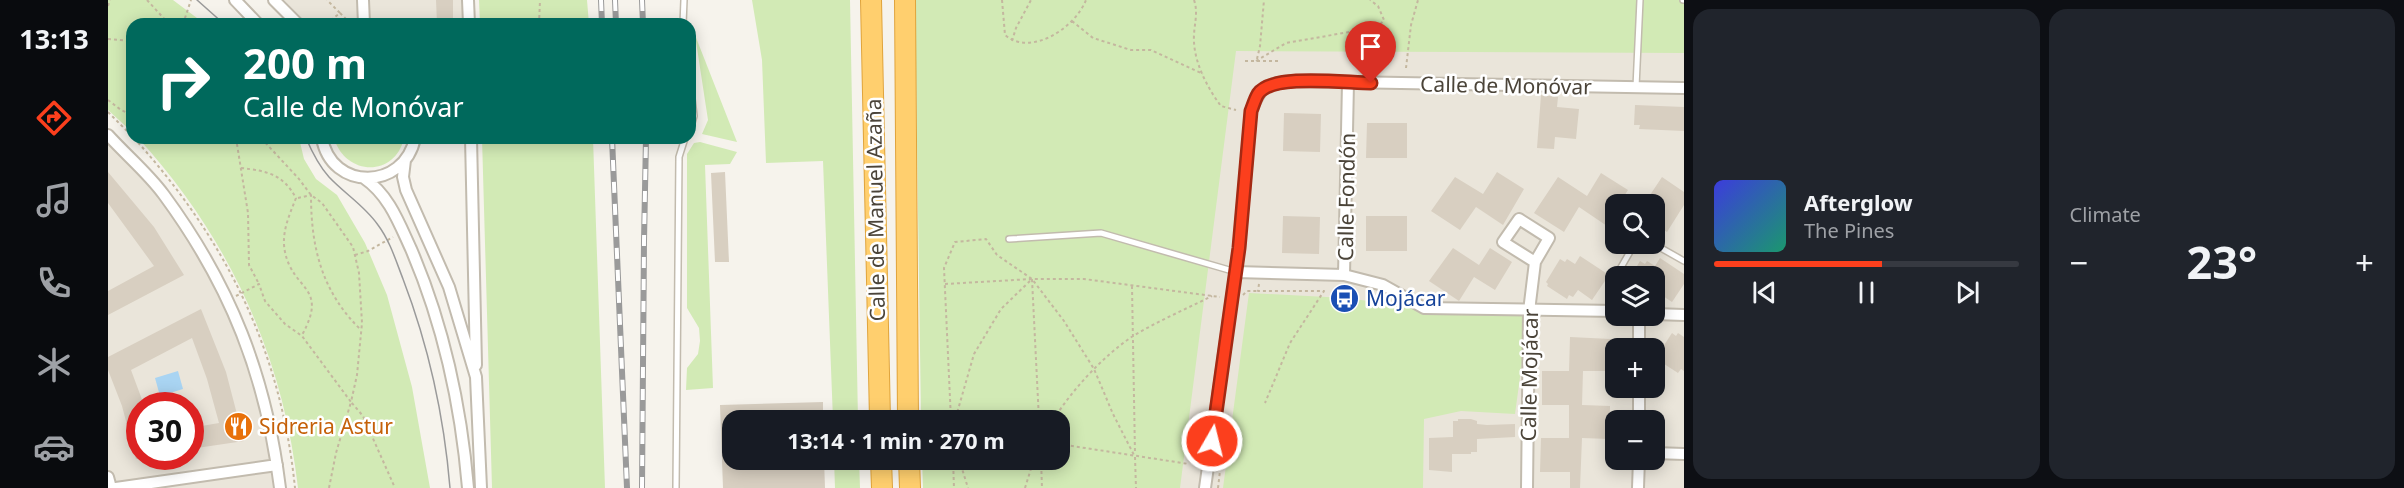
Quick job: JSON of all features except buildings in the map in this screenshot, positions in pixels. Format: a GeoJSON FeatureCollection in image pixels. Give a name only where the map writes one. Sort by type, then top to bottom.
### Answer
{"type":"FeatureCollection","features":[{"type":"Feature","properties":{"kind":"highway","name":"Calle de Manuel Azaña"},"geometry":{"type":"LineString","coordinates":[[869,0],[880,410]]}},
{"type":"Feature","properties":{"kind":"highway","name":"Calle de Manuel Azaña"},"geometry":{"type":"LineString","coordinates":[[905,0],[908,410]]}},
{"type":"Feature","properties":{"kind":"highway"},"geometry":{"type":"LineString","coordinates":[[881,470],[882,488]]}},
{"type":"Feature","properties":{"kind":"highway"},"geometry":{"type":"LineString","coordinates":[[909,470],[910,488]]}},
{"type":"Feature","properties":{"kind":"street"},"geometry":{"type":"LineString","coordinates":[[235,0],[252,18]]}},
{"type":"Feature","properties":{"kind":"street"},"geometry":{"type":"LineString","coordinates":[[274,0],[292,18]]}},
{"type":"Feature","properties":{"kind":"street"},"geometry":{"type":"LineString","coordinates":[[363,0],[364,18]]}},
{"type":"Feature","properties":{"kind":"street"},"geometry":{"type":"LineString","coordinates":[[468,0],[469,18]]}},
{"type":"Feature","properties":{"kind":"street","name":"Calle de Monóvar"},"geometry":{"type":"LineString","coordinates":[[1236,272],[1251,111],[1258,93],[1270,84],[1290,81],[1684,88]]}},
{"type":"Feature","properties":{"kind":"street","name":"Calle Fondón"},"geometry":{"type":"LineString","coordinates":[[1344,275],[1348,83]]}},
{"type":"Feature","properties":{"kind":"street"},"geometry":{"type":"LineString","coordinates":[[108,135],[163,194],[229,299],[260,381],[280,488]]}},
{"type":"Feature","properties":{"kind":"street"},"geometry":{"type":"LineString","coordinates":[[324,144],[338,167],[364,178],[374,178],[391,172],[405,160]]}},
{"type":"Feature","properties":{"kind":"street"},"geometry":{"type":"LineString","coordinates":[[413,144],[405,160],[403,177],[406,190],[450,287],[476,377]]}},
{"type":"Feature","properties":{"kind":"street"},"geometry":{"type":"LineString","coordinates":[[471,144],[476,377],[481,488]]}},
{"type":"Feature","properties":{"kind":"street"},"geometry":{"type":"LineString","coordinates":[[364,178],[381,193],[399,223],[440,324],[453,377],[468,488]]}},
{"type":"Feature","properties":{"kind":"street","name":"Calle Mojácar"},"geometry":{"type":"LineString","coordinates":[[1527,488],[1529,311],[1535,262]]}},
{"type":"Feature","properties":{"kind":"street"},"geometry":{"type":"LineString","coordinates":[[1205,488],[1236,272],[1344,275],[1383,285],[1424,308],[1605,311]]}},
{"type":"Feature","properties":{"kind":"street"},"geometry":{"type":"LineString","coordinates":[[1665,314],[1684,315]]}},
{"type":"Feature","properties":{"kind":"street"},"geometry":{"type":"LineString","coordinates":[[1665,453],[1684,454]]}},
{"type":"Feature","properties":{"kind":"street"},"geometry":{"type":"LineString","coordinates":[[116,488],[277,465]]}},
{"type":"Feature","properties":{"kind":"street"},"geometry":{"type":"LineString","coordinates":[[1638,488],[1639,470]]}},
{"type":"Feature","properties":{"kind":"street"},"geometry":{"type":"LineString","coordinates":[[108,477],[111,488]]}},
{"type":"Feature","properties":{"kind":"lane"},"geometry":{"type":"LineString","coordinates":[[683,18],[684,0]]}},
{"type":"Feature","properties":{"kind":"lane"},"geometry":{"type":"LineString","coordinates":[[1636,87],[1640,0]]}},
{"type":"Feature","properties":{"kind":"lane"},"geometry":{"type":"LineString","coordinates":[[676,488],[679,157],[683,144]]}},
{"type":"Feature","properties":{"kind":"lane"},"geometry":{"type":"LineString","coordinates":[[1009,239],[1101,233],[1236,272]]}},
{"type":"Feature","properties":{"kind":"lane"},"geometry":{"type":"LineString","coordinates":[[1665,250],[1684,261]]}},
{"type":"Feature","properties":{"kind":"path"},"geometry":{"type":"LineString","coordinates":[[108,6],[110,0]]}},
{"type":"Feature","properties":{"kind":"path"},"geometry":{"type":"LineString","coordinates":[[147,0],[164,18]]}},
{"type":"Feature","properties":{"kind":"path"},"geometry":{"type":"LineString","coordinates":[[185,18],[191,0]]}},
{"type":"Feature","properties":{"kind":"path"},"geometry":{"type":"LineString","coordinates":[[327,0],[345,18]]}},
{"type":"Feature","properties":{"kind":"path"},"geometry":{"type":"LineString","coordinates":[[539,18],[540,0]]}},
{"type":"Feature","properties":{"kind":"path"},"geometry":{"type":"LineString","coordinates":[[1002,0],[1005,35],[1012,41],[1024,44],[1052,36],[1072,21],[1086,0]]}},
{"type":"Feature","properties":{"kind":"path"},"geometry":{"type":"LineString","coordinates":[[1012,41],[1016,28],[1031,0]]}},
{"type":"Feature","properties":{"kind":"path"},"geometry":{"type":"LineString","coordinates":[[1194,0],[1196,7],[1194,42],[1203,74],[1221,106],[1236,110]]}},
{"type":"Feature","properties":{"kind":"path"},"geometry":{"type":"LineString","coordinates":[[1256,61],[1260,46],[1264,0]]}},
{"type":"Feature","properties":{"kind":"path"},"geometry":{"type":"LineString","coordinates":[[1256,61],[1286,43],[1378,27],[1384,20],[1378,6],[1370,0]]}},
{"type":"Feature","properties":{"kind":"path"},"geometry":{"type":"LineString","coordinates":[[1406,68],[1411,25],[1418,0]]}},
{"type":"Feature","properties":{"kind":"path"},"geometry":{"type":"LineString","coordinates":[[334,18],[340,13]]}},
{"type":"Feature","properties":{"kind":"path"},"geometry":{"type":"LineString","coordinates":[[1072,21],[1094,38],[1131,50],[1152,50],[1203,74]]}},
{"type":"Feature","properties":{"kind":"path"},"geometry":{"type":"LineString","coordinates":[[108,39],[126,40]]}},
{"type":"Feature","properties":{"kind":"path"},"geometry":{"type":"LineString","coordinates":[[1245,61],[1281,61]]}},
{"type":"Feature","properties":{"kind":"path"},"geometry":{"type":"LineString","coordinates":[[108,100],[126,112]]}},
{"type":"Feature","properties":{"kind":"path"},"geometry":{"type":"LineString","coordinates":[[108,112],[126,132]]}},
{"type":"Feature","properties":{"kind":"path"},"geometry":{"type":"LineString","coordinates":[[237,144],[248,213],[249,265],[266,301],[285,324],[302,336],[363,416],[395,488]]}},
{"type":"Feature","properties":{"kind":"path"},"geometry":{"type":"LineString","coordinates":[[266,144],[311,195],[322,203],[340,227],[353,247],[359,273],[361,330],[357,375],[329,488]]}},
{"type":"Feature","properties":{"kind":"path"},"geometry":{"type":"LineString","coordinates":[[241,168],[265,171],[281,179],[290,186],[296,198],[284,234],[285,252],[291,267],[308,291],[313,306],[311,319],[302,336]]}},
{"type":"Feature","properties":{"kind":"path"},"geometry":{"type":"LineString","coordinates":[[296,198],[311,195]]}},
{"type":"Feature","properties":{"kind":"path"},"geometry":{"type":"LineString","coordinates":[[311,195],[311,217],[319,265],[327,285],[349,318],[361,330]]}},
{"type":"Feature","properties":{"kind":"path"},"geometry":{"type":"LineString","coordinates":[[355,255],[368,251],[393,237],[388,227],[399,223]]}},
{"type":"Feature","properties":{"kind":"path"},"geometry":{"type":"LineString","coordinates":[[952,410],[944,268],[955,242],[986,240],[997,255],[1032,279],[1064,321],[1094,369],[1135,457]]}},
{"type":"Feature","properties":{"kind":"path"},"geometry":{"type":"LineString","coordinates":[[1258,291],[1259,273]]}},
{"type":"Feature","properties":{"kind":"path"},"geometry":{"type":"LineString","coordinates":[[945,284],[1032,279],[1083,279],[1242,299],[1247,291],[1324,291],[1290,343],[1265,403]]}},
{"type":"Feature","properties":{"kind":"path"},"geometry":{"type":"LineString","coordinates":[[956,410],[974,354],[1001,309],[1032,279]]}},
{"type":"Feature","properties":{"kind":"path"},"geometry":{"type":"LineString","coordinates":[[1032,279],[1039,410]]}},
{"type":"Feature","properties":{"kind":"path"},"geometry":{"type":"LineString","coordinates":[[229,299],[259,285]]}},
{"type":"Feature","properties":{"kind":"path"},"geometry":{"type":"LineString","coordinates":[[1132,285],[1136,488]]}},
{"type":"Feature","properties":{"kind":"path"},"geometry":{"type":"LineString","coordinates":[[1059,410],[1094,369],[1133,337],[1212,296]]}},
{"type":"Feature","properties":{"kind":"path"},"geometry":{"type":"LineString","coordinates":[[1070,446],[1189,464]]}},
{"type":"Feature","properties":{"kind":"path"},"geometry":{"type":"LineString","coordinates":[[953,470],[954,488]]}},
{"type":"Feature","properties":{"kind":"path"},"geometry":{"type":"LineString","coordinates":[[962,470],[968,488]]}},
{"type":"Feature","properties":{"kind":"path"},"geometry":{"type":"LineString","coordinates":[[1025,488],[1031,470]]}},
{"type":"Feature","properties":{"kind":"path"},"geometry":{"type":"LineString","coordinates":[[1041,470],[1042,488]]}},
{"type":"Feature","properties":{"kind":"shaded area"},"geometry":{"type":"Polygon","coordinates":[[[284,0],[462,0],[463,18],[302,18],[284,0]]]}},
{"type":"Feature","properties":{"kind":"shaded area"},"geometry":{"type":"Polygon","coordinates":[[[1226,0],[1684,0],[1684,488],[1179,488],[1226,0]]]}},
{"type":"Feature","properties":{"kind":"shaded area"},"geometry":{"type":"Polygon","coordinates":[[[108,144],[121,155],[159,199],[185,235],[209,276],[234,329],[254,385],[268,443],[273,488],[108,488],[108,144]]]}},
{"type":"Feature","properties":{"kind":"green space"},"geometry":{"type":"Polygon","coordinates":[[[108,0],[173,0],[197,18],[126,18],[126,126],[108,110],[108,0]]]}},
{"type":"Feature","properties":{"kind":"green space"},"geometry":{"type":"Polygon","coordinates":[[[479,0],[587,0],[588,18],[480,18],[479,0]]]}},
{"type":"Feature","properties":{"kind":"green space"},"geometry":{"type":"Polygon","coordinates":[[[752,0],[850,0],[858,410],[833,410],[823,161],[766,163],[762,60],[752,0]]]}},
{"type":"Feature","properties":{"kind":"green space"},"geometry":{"type":"Polygon","coordinates":[[[915,0],[1684,0],[1684,53],[1236,51],[1180,488],[923,488],[922,470],[1070,470],[1070,410],[921,410],[915,0]]]}},
{"type":"Feature","properties":{"kind":"green space"},"geometry":{"type":"Polygon","coordinates":[[[696,38],[737,142],[702,134],[708,120],[696,38]]]}},
{"type":"Feature","properties":{"kind":"green space"},"geometry":{"type":"Polygon","coordinates":[[[696,143],[737,152],[730,164],[705,165],[713,388],[686,390],[687,368],[698,354],[700,341],[699,328],[687,308],[687,154],[696,143]]]}},
{"type":"Feature","properties":{"kind":"green space"},"geometry":{"type":"Polygon","coordinates":[[[143,144],[300,144],[304,159],[316,179],[337,195],[365,243],[387,295],[412,387],[430,488],[298,488],[291,439],[265,345],[224,257],[199,215],[143,144]]]}},
{"type":"Feature","properties":{"kind":"green space"},"geometry":{"type":"Polygon","coordinates":[[[337,144],[402,144],[391,160],[381,166],[359,165],[348,160],[337,144]]]}},
{"type":"Feature","properties":{"kind":"green space"},"geometry":{"type":"Polygon","coordinates":[[[482,144],[593,144],[605,488],[492,488],[482,144]]]}},
{"type":"Feature","properties":{"kind":"green space"},"geometry":{"type":"Polygon","coordinates":[[[1249,293],[1345,298],[1424,308],[1529,311],[1515,414],[1461,411],[1424,419],[1423,488],[1223,488],[1249,293]]]}},
{"type":"Feature","properties":{"kind":"green space"},"geometry":{"type":"Polygon","coordinates":[[[834,470],[859,470],[860,488],[835,488],[834,470]]]}},
{"type":"Feature","properties":{"kind":"water"},"geometry":{"type":"Polygon","coordinates":[[[178,371],[183,389],[159,392],[155,378],[178,371]]]}},
{"type":"Feature","properties":{"kind":"tram line"},"geometry":{"type":"LineString","coordinates":[[197,0],[217,18]]}},
{"type":"Feature","properties":{"kind":"tram line"},"geometry":{"type":"LineString","coordinates":[[309,144],[325,173],[373,218],[392,251],[428,356],[444,435],[450,488]]}},
{"type":"Feature","properties":{"kind":"railway"},"geometry":{"type":"LineString","coordinates":[[601,0],[602,18]]}},
{"type":"Feature","properties":{"kind":"railway"},"geometry":{"type":"LineString","coordinates":[[615,0],[616,18]]}},
{"type":"Feature","properties":{"kind":"railway"},"geometry":{"type":"LineString","coordinates":[[642,0],[643,18]]}},
{"type":"Feature","properties":{"kind":"railway"},"geometry":{"type":"LineString","coordinates":[[612,144],[627,488]]}},
{"type":"Feature","properties":{"kind":"railway"},"geometry":{"type":"LineString","coordinates":[[642,488],[646,144]]}},
{"type":"Feature","properties":{"kind":"place","name":"Mojácar"},"geometry":{"type":"Point","coordinates":[1345,298]}},
{"type":"Feature","properties":{"kind":"place","name":"Sidreria Astur"},"geometry":{"type":"Point","coordinates":[238,426]}},
{"type":"Feature","properties":{"kind":"route"},"geometry":{"type":"LineString","coordinates":[[1212,441],[1239,248],[1251,111],[1258,93],[1270,84],[1290,81],[1371,83]]}}]}
